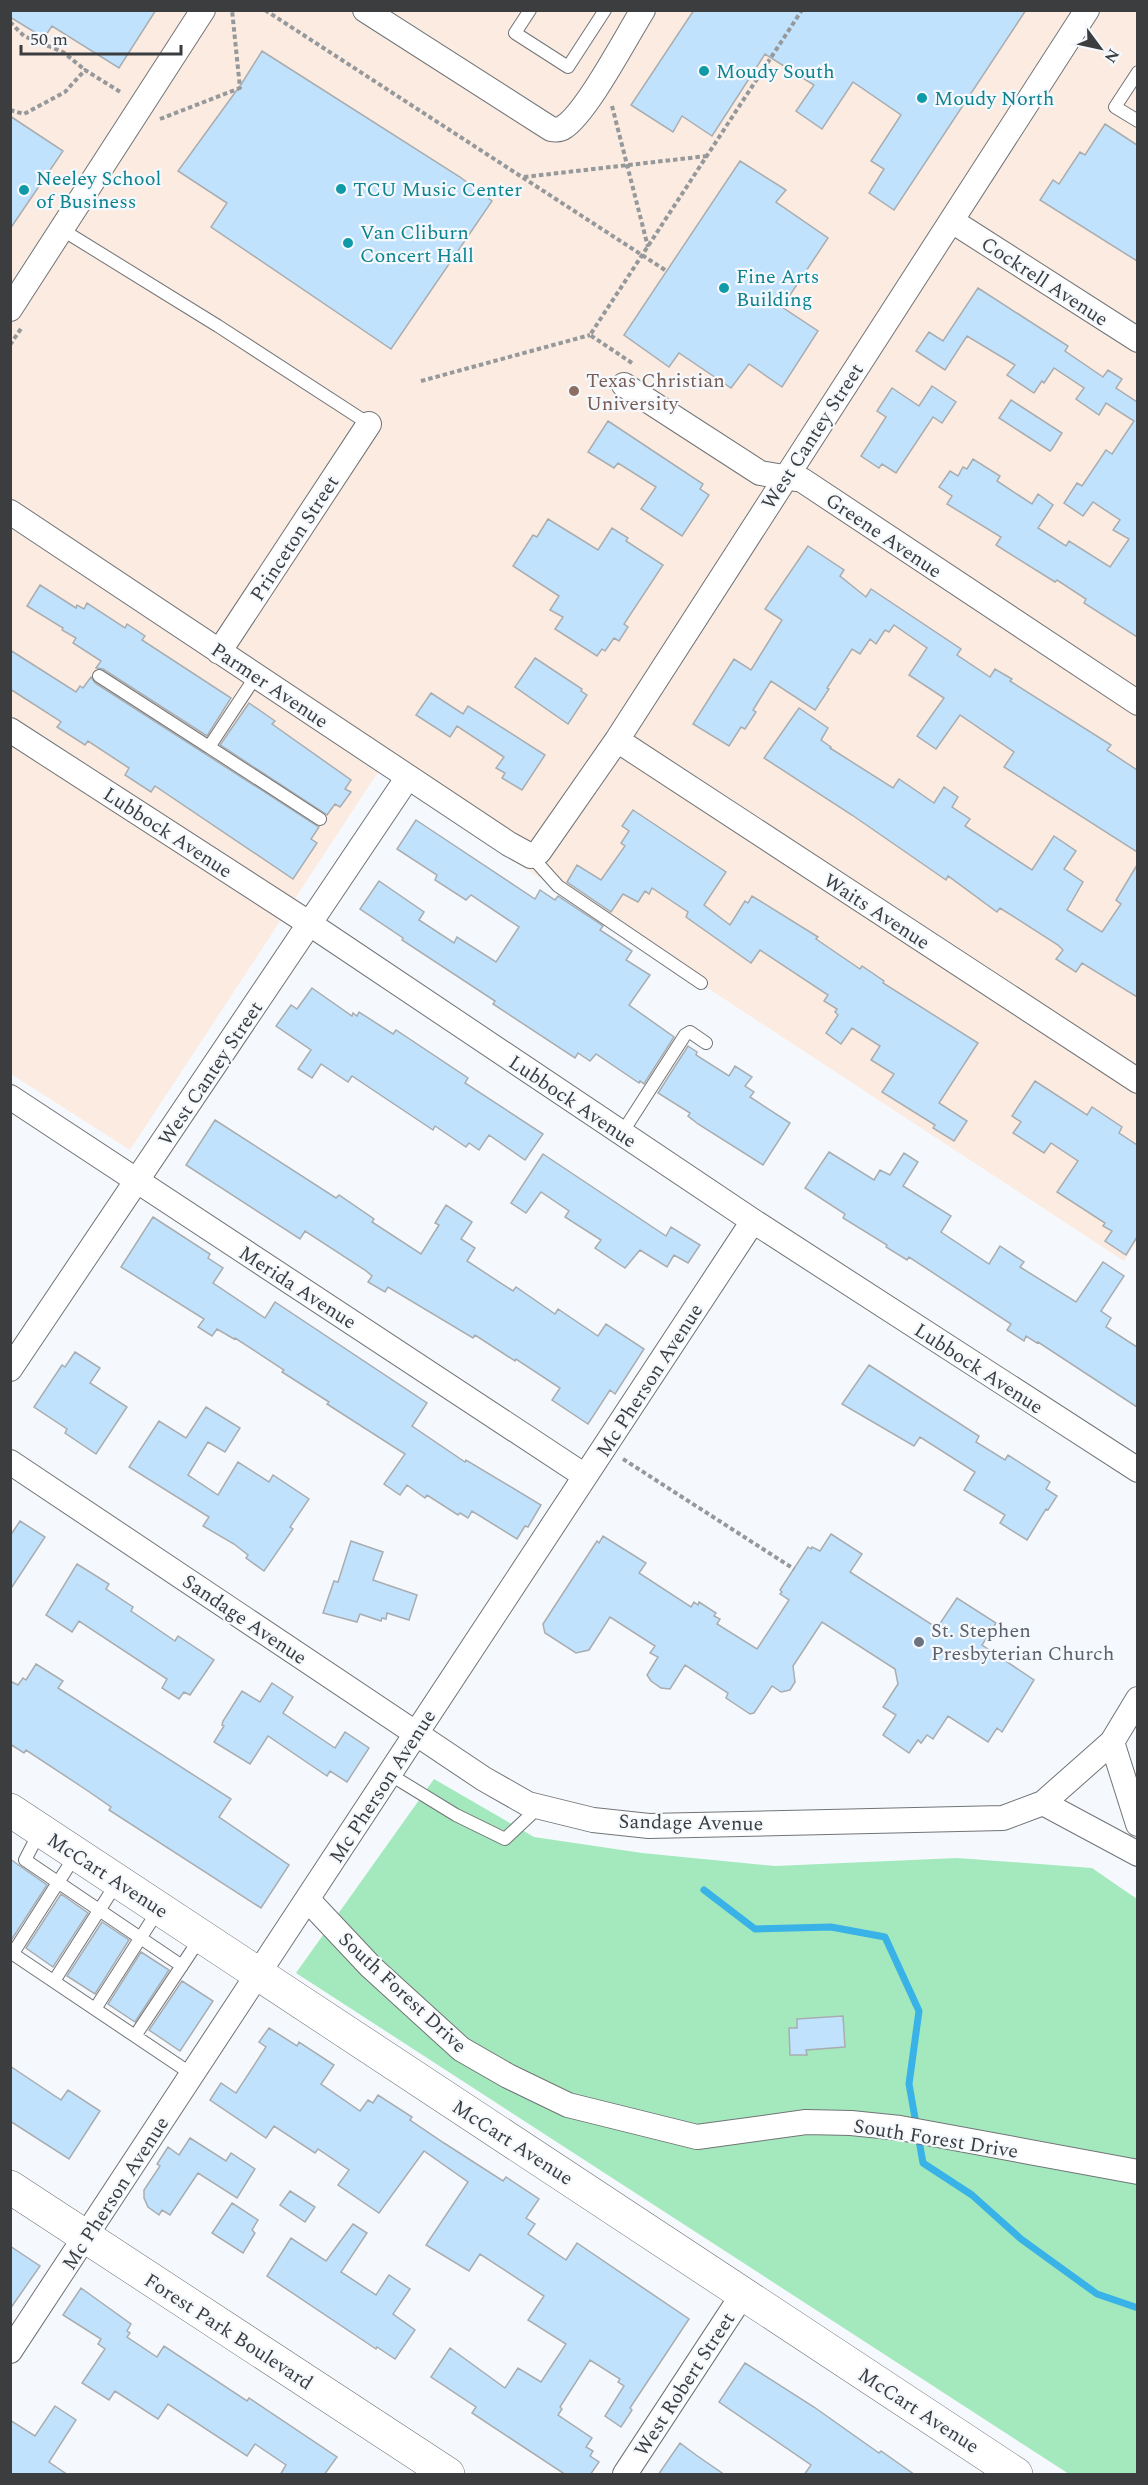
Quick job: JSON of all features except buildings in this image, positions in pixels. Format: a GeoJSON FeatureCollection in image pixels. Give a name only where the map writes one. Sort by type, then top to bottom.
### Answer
{"type":"FeatureCollection","features":[{"type":"Feature","properties":{"kind":"street"},"geometry":{"type":"LineString","coordinates":[[10,309],[203,10]]}},
{"type":"Feature","properties":{"kind":"street"},"geometry":{"type":"LineString","coordinates":[[365,10],[551,129],[558,130],[564,128],[579,113],[642,10]]}},
{"type":"Feature","properties":{"kind":"street","name":"West Cantey Street"},"geometry":{"type":"LineString","coordinates":[[531,856],[539,852],[617,740],[1087,10]]}},
{"type":"Feature","properties":{"kind":"street","name":"Cockrell Avenue"},"geometry":{"type":"LineString","coordinates":[[952,221],[1137,340]]}},
{"type":"Feature","properties":{"kind":"street","name":"Greene Avenue"},"geometry":{"type":"LineString","coordinates":[[631,376],[760,473],[802,480],[1137,702]]}},
{"type":"Feature","properties":{"kind":"street","name":"Princeton Street"},"geometry":{"type":"LineString","coordinates":[[219,652],[369,424]]}},
{"type":"Feature","properties":{"kind":"street","name":"Parmer Avenue"},"geometry":{"type":"LineString","coordinates":[[10,512],[509,844],[531,856]]}},
{"type":"Feature","properties":{"kind":"street","name":"Lubbock Avenue"},"geometry":{"type":"LineString","coordinates":[[10,730],[310,924],[753,1221],[1137,1470]]}},
{"type":"Feature","properties":{"kind":"street","name":"Waits Avenue"},"geometry":{"type":"LineString","coordinates":[[617,740],[1137,1081]]}},
{"type":"Feature","properties":{"kind":"street","name":"West Cantey Street"},"geometry":{"type":"LineString","coordinates":[[10,1369],[408,777]]}},
{"type":"Feature","properties":{"kind":"street","name":"Merida Avenue"},"geometry":{"type":"LineString","coordinates":[[10,1097],[585,1476]]}},
{"type":"Feature","properties":{"kind":"street","name":"Mc Pherson Avenue"},"geometry":{"type":"LineString","coordinates":[[10,2351],[753,1221]]}},
{"type":"Feature","properties":{"kind":"street","name":"Sandage Avenue"},"geometry":{"type":"LineString","coordinates":[[10,1462],[484,1779],[528,1804],[593,1820],[649,1826],[1003,1818],[1043,1803]]}},
{"type":"Feature","properties":{"kind":"street"},"geometry":{"type":"LineString","coordinates":[[1137,1699],[1112,1742],[1043,1803],[1137,1854]]}},
{"type":"Feature","properties":{"kind":"street"},"geometry":{"type":"LineString","coordinates":[[1112,1742],[1137,1824]]}},
{"type":"Feature","properties":{"kind":"street","name":"McCart Avenue"},"geometry":{"type":"LineString","coordinates":[[10,1810],[1016,2475]]}},
{"type":"Feature","properties":{"kind":"street","name":"South Forest Drive"},"geometry":{"type":"LineString","coordinates":[[308,1900],[371,1967],[461,2049],[508,2076],[568,2105],[697,2137],[806,2122],[851,2123],[903,2129],[1137,2172]]}},
{"type":"Feature","properties":{"kind":"street","name":"Forest Park Boulevard"},"geometry":{"type":"LineString","coordinates":[[10,2187],[448,2475]]}},
{"type":"Feature","properties":{"kind":"street","name":"West Robert Street"},"geometry":{"type":"LineString","coordinates":[[626,2475],[743,2294]]}},
{"type":"Feature","properties":{"kind":"lane"},"geometry":{"type":"LineString","coordinates":[[530,10],[515,33],[568,67],[605,10]]}},
{"type":"Feature","properties":{"kind":"lane"},"geometry":{"type":"LineString","coordinates":[[1137,72],[1115,107],[1137,121]]}},
{"type":"Feature","properties":{"kind":"lane"},"geometry":{"type":"LineString","coordinates":[[61,229],[218,326],[369,424]]}},
{"type":"Feature","properties":{"kind":"lane"},"geometry":{"type":"LineString","coordinates":[[99,676],[320,819]]}},
{"type":"Feature","properties":{"kind":"lane"},"geometry":{"type":"LineString","coordinates":[[209,747],[256,676]]}},
{"type":"Feature","properties":{"kind":"lane"},"geometry":{"type":"LineString","coordinates":[[531,856],[558,886],[700,983]]}},
{"type":"Feature","properties":{"kind":"lane"},"geometry":{"type":"LineString","coordinates":[[622,1133],[685,1035],[690,1032],[706,1043]]}},
{"type":"Feature","properties":{"kind":"lane"},"geometry":{"type":"LineString","coordinates":[[389,1774],[456,1815],[505,1839],[539,1807]]}},
{"type":"Feature","properties":{"kind":"lane"},"geometry":{"type":"LineString","coordinates":[[41,1830],[25,1860],[182,1966]]}},
{"type":"Feature","properties":{"kind":"lane"},"geometry":{"type":"LineString","coordinates":[[77,1854],[12,1952],[193,2075]]}},
{"type":"Feature","properties":{"kind":"lane"},"geometry":{"type":"LineString","coordinates":[[54,1981],[118,1881]]}},
{"type":"Feature","properties":{"kind":"lane"},"geometry":{"type":"LineString","coordinates":[[94,2009],[159,1909]]}},
{"type":"Feature","properties":{"kind":"lane"},"geometry":{"type":"LineString","coordinates":[[135,2036],[201,1936]]}},
{"type":"Feature","properties":{"kind":"path"},"geometry":{"type":"LineString","coordinates":[[158,120],[240,88],[232,10]]}},
{"type":"Feature","properties":{"kind":"path"},"geometry":{"type":"LineString","coordinates":[[265,10],[665,270]]}},
{"type":"Feature","properties":{"kind":"path"},"geometry":{"type":"LineString","coordinates":[[421,381],[590,335],[802,10]]}},
{"type":"Feature","properties":{"kind":"path"},"geometry":{"type":"LineString","coordinates":[[10,22],[24,36],[63,52],[85,70],[125,95]]}},
{"type":"Feature","properties":{"kind":"path"},"geometry":{"type":"LineString","coordinates":[[10,111],[24,114],[65,92],[85,70]]}},
{"type":"Feature","properties":{"kind":"path"},"geometry":{"type":"LineString","coordinates":[[612,105],[648,247]]}},
{"type":"Feature","properties":{"kind":"path"},"geometry":{"type":"LineString","coordinates":[[523,178],[707,156]]}},
{"type":"Feature","properties":{"kind":"path"},"geometry":{"type":"LineString","coordinates":[[590,335],[631,376]]}},
{"type":"Feature","properties":{"kind":"path"},"geometry":{"type":"LineString","coordinates":[[605,1447],[794,1569]]}},
{"type":"Feature","properties":{"kind":"shaded area","name":"Texas Christian University"},"geometry":{"type":"Polygon","coordinates":[[[10,11],[1137,11],[1138,1240],[1124,1261],[378,772],[130,1150],[11,1074],[10,11]]]}},
{"type":"Feature","properties":{"kind":"green space"},"geometry":{"type":"Polygon","coordinates":[[[434,1779],[534,1837],[642,1853],[775,1866],[957,1858],[1092,1868],[1137,1899],[1137,2474],[1069,2474],[296,1973],[434,1779]]]}},
{"type":"Feature","properties":{"kind":"waterway"},"geometry":{"type":"LineString","coordinates":[[704,1890],[755,1929],[831,1927],[885,1937],[919,2011],[909,2084],[923,2163],[972,2195],[1021,2239],[1097,2294],[1138,2308]]}},
{"type":"Feature","properties":{"kind":"place","name":"Moudy South"},"geometry":{"type":"Point","coordinates":[704,71]}},
{"type":"Feature","properties":{"kind":"place","name":"Moudy North"},"geometry":{"type":"Point","coordinates":[922,98]}},
{"type":"Feature","properties":{"kind":"place","name":"TCU Music Center"},"geometry":{"type":"Point","coordinates":[341,189]}},
{"type":"Feature","properties":{"kind":"place","name":"Neeley School of Business"},"geometry":{"type":"Point","coordinates":[24,190]}},
{"type":"Feature","properties":{"kind":"place","name":"Van Cliburn Concert Hall"},"geometry":{"type":"Point","coordinates":[348,243]}},
{"type":"Feature","properties":{"kind":"place","name":"Fine Arts Building"},"geometry":{"type":"Point","coordinates":[724,288]}},
{"type":"Feature","properties":{"kind":"place","name":"Texas Christian University"},"geometry":{"type":"Point","coordinates":[574,391]}},
{"type":"Feature","properties":{"kind":"place","name":"St. Stephen Presbyterian Church"},"geometry":{"type":"Point","coordinates":[919,1642]}}]}
